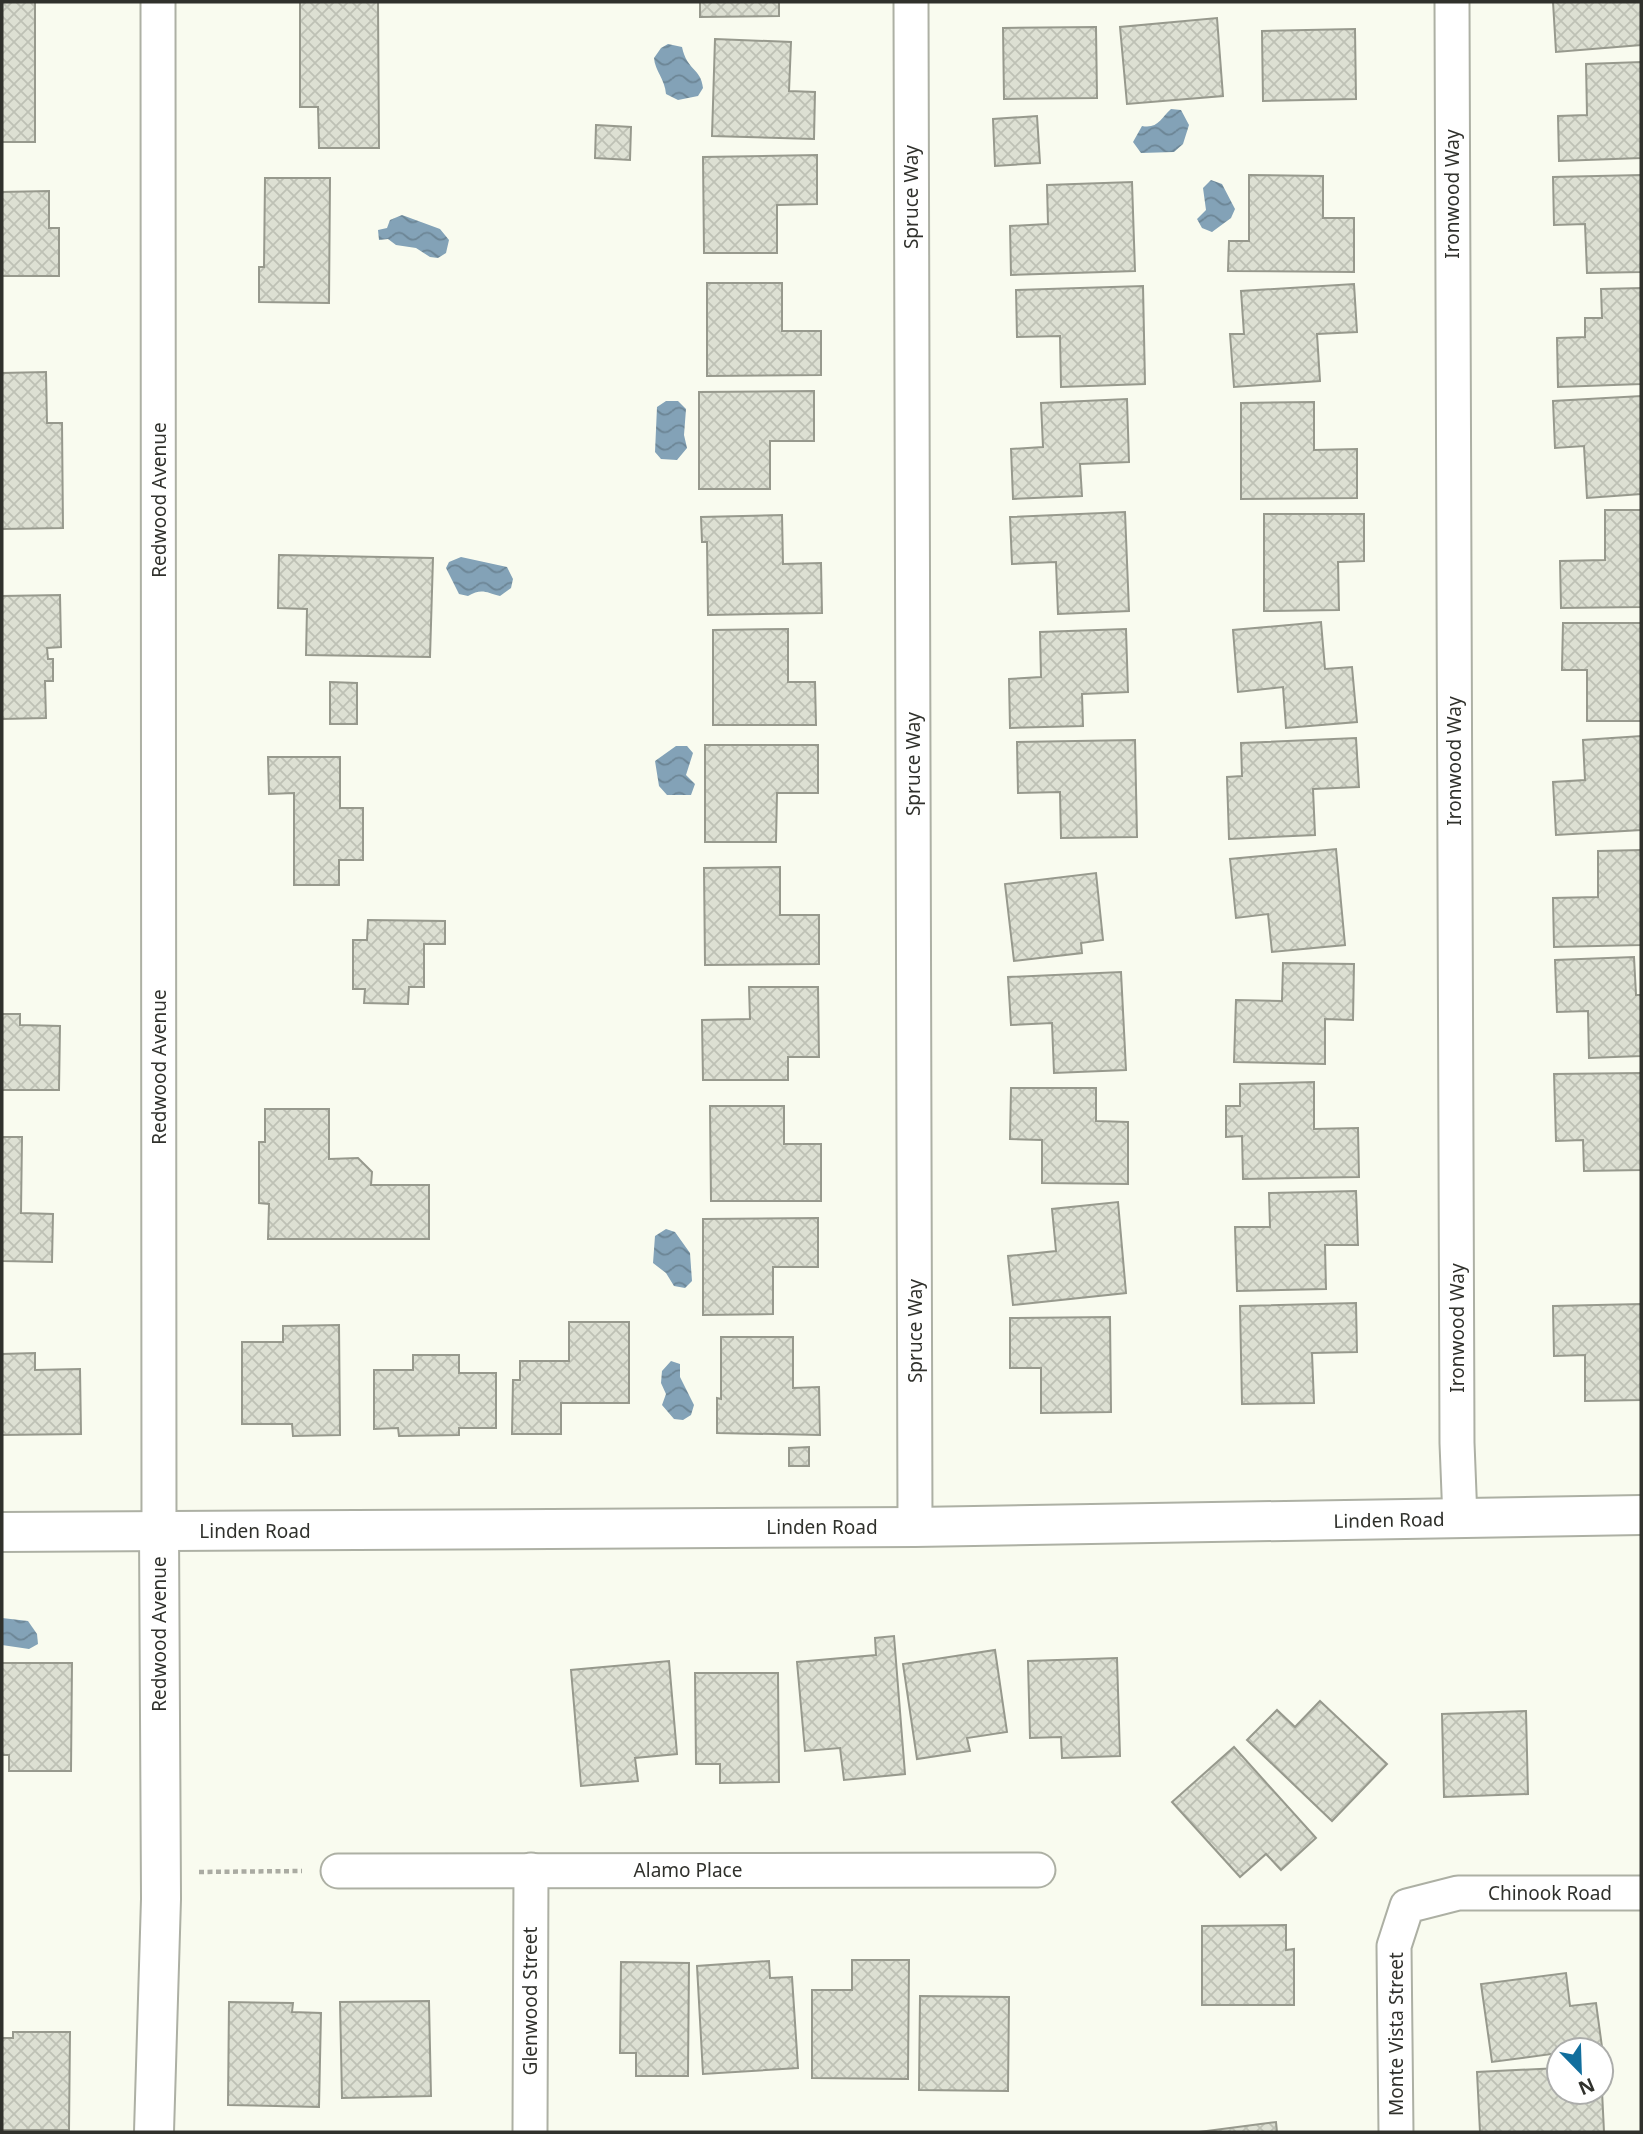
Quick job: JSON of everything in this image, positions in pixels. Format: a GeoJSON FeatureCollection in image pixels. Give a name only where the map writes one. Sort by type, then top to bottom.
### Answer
{"type":"FeatureCollection","features":[{"type":"Feature","properties":{"kind":"street","name":"Redwood Avenue"},"geometry":{"type":"LineString","coordinates":[[154,2132],[161,1872],[158,2]]}},
{"type":"Feature","properties":{"kind":"street","name":"Spruce Way"},"geometry":{"type":"LineString","coordinates":[[911,2],[915,1527]]}},
{"type":"Feature","properties":{"kind":"street","name":"Ironwood Way"},"geometry":{"type":"LineString","coordinates":[[1452,2],[1457,1443],[1460,1520]]}},
{"type":"Feature","properties":{"kind":"street","name":"Linden Road"},"geometry":{"type":"LineString","coordinates":[[2,1532],[915,1527],[1641,1515]]}},
{"type":"Feature","properties":{"kind":"street","name":"Glenwood Street"},"geometry":{"type":"LineString","coordinates":[[530,2132],[531,1870]]}},
{"type":"Feature","properties":{"kind":"street","name":"Alamo Place"},"geometry":{"type":"LineString","coordinates":[[338,1871],[1038,1870]]}},
{"type":"Feature","properties":{"kind":"street","name":"Chinook Road"},"geometry":{"type":"LineString","coordinates":[[1458,1893],[1641,1893]]}},
{"type":"Feature","properties":{"kind":"street","name":"Monte Vista Street"},"geometry":{"type":"LineString","coordinates":[[1396,2132],[1394,1946],[1407,1906],[1458,1893]]}},
{"type":"Feature","properties":{"kind":"path"},"geometry":{"type":"LineString","coordinates":[[161,1872],[338,1871]]}},
{"type":"Feature","properties":{"kind":"water"},"geometry":{"type":"Polygon","coordinates":[[[668,44],[682,47],[687,61],[700,77],[703,88],[698,96],[678,100],[666,94],[654,58],[661,48],[668,44]]]}},
{"type":"Feature","properties":{"kind":"water"},"geometry":{"type":"Polygon","coordinates":[[[1171,109],[1181,110],[1189,125],[1183,144],[1174,152],[1141,153],[1133,142],[1142,126],[1156,124],[1171,109]]]}},
{"type":"Feature","properties":{"kind":"water"},"geometry":{"type":"Polygon","coordinates":[[[1211,180],[1222,184],[1235,209],[1231,218],[1212,232],[1202,228],[1197,219],[1206,210],[1203,188],[1211,180]]]}},
{"type":"Feature","properties":{"kind":"water"},"geometry":{"type":"Polygon","coordinates":[[[402,215],[440,229],[449,240],[446,253],[438,258],[430,257],[416,248],[396,245],[388,239],[379,240],[378,230],[387,228],[390,220],[402,215]]]}},
{"type":"Feature","properties":{"kind":"water"},"geometry":{"type":"Polygon","coordinates":[[[666,401],[678,401],[686,409],[684,435],[687,448],[677,460],[661,459],[655,452],[657,407],[666,401]]]}},
{"type":"Feature","properties":{"kind":"water"},"geometry":{"type":"Polygon","coordinates":[[[461,557],[507,567],[513,579],[511,588],[500,596],[484,592],[468,596],[459,594],[446,568],[449,562],[461,557]]]}},
{"type":"Feature","properties":{"kind":"water"},"geometry":{"type":"Polygon","coordinates":[[[676,746],[687,746],[693,753],[686,775],[695,784],[691,795],[667,795],[659,786],[655,761],[676,746]]]}},
{"type":"Feature","properties":{"kind":"water"},"geometry":{"type":"Polygon","coordinates":[[[666,1229],[675,1232],[690,1253],[692,1281],[685,1288],[674,1286],[666,1273],[653,1263],[655,1236],[666,1229]]]}},
{"type":"Feature","properties":{"kind":"water"},"geometry":{"type":"Polygon","coordinates":[[[671,1361],[680,1364],[680,1377],[694,1405],[691,1415],[683,1420],[674,1419],[662,1405],[666,1394],[661,1383],[662,1371],[671,1361]]]}},
{"type":"Feature","properties":{"kind":"water"},"geometry":{"type":"Polygon","coordinates":[[[2,1618],[28,1621],[37,1634],[38,1644],[29,1649],[2,1645],[2,1618]]]}},
{"type":"Feature","properties":{"kind":"building"},"geometry":{"type":"Polygon","coordinates":[[[2,2],[35,2],[35,142],[2,142],[2,2]]]}},
{"type":"Feature","properties":{"kind":"building"},"geometry":{"type":"Polygon","coordinates":[[[300,2],[378,2],[379,148],[319,148],[318,107],[300,107],[300,2]]]}},
{"type":"Feature","properties":{"kind":"building"},"geometry":{"type":"Polygon","coordinates":[[[700,2],[779,2],[779,16],[700,17],[700,2]]]}},
{"type":"Feature","properties":{"kind":"building"},"geometry":{"type":"Polygon","coordinates":[[[1553,2],[1641,2],[1641,45],[1556,52],[1553,2]]]}},
{"type":"Feature","properties":{"kind":"building"},"geometry":{"type":"Polygon","coordinates":[[[1217,18],[1223,96],[1127,104],[1120,27],[1217,18]]]}},
{"type":"Feature","properties":{"kind":"building"},"geometry":{"type":"Polygon","coordinates":[[[1096,27],[1097,98],[1004,99],[1003,28],[1096,27]]]}},
{"type":"Feature","properties":{"kind":"building"},"geometry":{"type":"Polygon","coordinates":[[[1355,29],[1356,99],[1263,101],[1262,31],[1355,29]]]}},
{"type":"Feature","properties":{"kind":"building"},"geometry":{"type":"Polygon","coordinates":[[[715,39],[791,42],[789,91],[815,92],[814,139],[712,136],[715,39]]]}},
{"type":"Feature","properties":{"kind":"building"},"geometry":{"type":"Polygon","coordinates":[[[1641,62],[1641,158],[1559,161],[1558,116],[1587,115],[1586,64],[1641,62]]]}},
{"type":"Feature","properties":{"kind":"building"},"geometry":{"type":"Polygon","coordinates":[[[1037,116],[1040,163],[995,166],[993,119],[1037,116]]]}},
{"type":"Feature","properties":{"kind":"building"},"geometry":{"type":"Polygon","coordinates":[[[596,125],[631,127],[630,160],[595,158],[596,125]]]}},
{"type":"Feature","properties":{"kind":"building"},"geometry":{"type":"Polygon","coordinates":[[[817,155],[817,204],[777,205],[777,253],[704,253],[703,157],[817,155]]]}},
{"type":"Feature","properties":{"kind":"building"},"geometry":{"type":"Polygon","coordinates":[[[1249,175],[1323,176],[1323,218],[1354,218],[1354,272],[1228,271],[1229,241],[1249,241],[1249,175]]]}},
{"type":"Feature","properties":{"kind":"building"},"geometry":{"type":"Polygon","coordinates":[[[1641,175],[1641,272],[1587,273],[1585,224],[1554,225],[1553,177],[1641,175]]]}},
{"type":"Feature","properties":{"kind":"building"},"geometry":{"type":"Polygon","coordinates":[[[265,178],[330,178],[329,303],[259,302],[259,267],[264,267],[265,178]]]}},
{"type":"Feature","properties":{"kind":"building"},"geometry":{"type":"Polygon","coordinates":[[[1132,182],[1135,271],[1011,275],[1010,226],[1048,224],[1047,185],[1132,182]]]}},
{"type":"Feature","properties":{"kind":"building"},"geometry":{"type":"Polygon","coordinates":[[[49,191],[49,228],[59,228],[59,276],[2,276],[2,192],[49,191]]]}},
{"type":"Feature","properties":{"kind":"building"},"geometry":{"type":"Polygon","coordinates":[[[707,283],[782,283],[782,331],[821,331],[821,375],[707,376],[707,283]]]}},
{"type":"Feature","properties":{"kind":"building"},"geometry":{"type":"Polygon","coordinates":[[[1354,284],[1357,332],[1317,334],[1320,381],[1234,387],[1230,334],[1244,334],[1241,291],[1354,284]]]}},
{"type":"Feature","properties":{"kind":"building"},"geometry":{"type":"Polygon","coordinates":[[[1143,286],[1145,384],[1061,387],[1060,336],[1017,337],[1016,290],[1143,286]]]}},
{"type":"Feature","properties":{"kind":"building"},"geometry":{"type":"Polygon","coordinates":[[[1641,288],[1641,384],[1558,387],[1557,338],[1585,337],[1585,318],[1602,318],[1601,289],[1641,288]]]}},
{"type":"Feature","properties":{"kind":"building"},"geometry":{"type":"Polygon","coordinates":[[[46,372],[47,423],[62,423],[63,528],[2,529],[2,373],[46,372]]]}},
{"type":"Feature","properties":{"kind":"building"},"geometry":{"type":"Polygon","coordinates":[[[814,391],[814,441],[770,441],[770,489],[699,489],[699,392],[814,391]]]}},
{"type":"Feature","properties":{"kind":"building"},"geometry":{"type":"Polygon","coordinates":[[[1641,396],[1641,494],[1587,498],[1584,446],[1555,448],[1553,401],[1641,396]]]}},
{"type":"Feature","properties":{"kind":"building"},"geometry":{"type":"Polygon","coordinates":[[[1127,399],[1129,462],[1080,464],[1082,496],[1013,499],[1011,449],[1043,447],[1041,403],[1127,399]]]}},
{"type":"Feature","properties":{"kind":"building"},"geometry":{"type":"Polygon","coordinates":[[[1314,402],[1314,450],[1357,449],[1357,498],[1241,499],[1241,403],[1314,402]]]}},
{"type":"Feature","properties":{"kind":"building"},"geometry":{"type":"Polygon","coordinates":[[[1605,510],[1641,510],[1641,607],[1561,608],[1560,561],[1605,560],[1605,510]]]}},
{"type":"Feature","properties":{"kind":"building"},"geometry":{"type":"Polygon","coordinates":[[[1125,512],[1129,611],[1058,614],[1056,562],[1012,564],[1010,517],[1125,512]]]}},
{"type":"Feature","properties":{"kind":"building"},"geometry":{"type":"Polygon","coordinates":[[[1264,514],[1364,514],[1364,561],[1338,562],[1339,610],[1264,611],[1264,514]]]}},
{"type":"Feature","properties":{"kind":"building"},"geometry":{"type":"Polygon","coordinates":[[[782,515],[783,564],[821,563],[822,613],[708,615],[707,542],[702,542],[701,517],[782,515]]]}},
{"type":"Feature","properties":{"kind":"building"},"geometry":{"type":"Polygon","coordinates":[[[279,555],[433,558],[430,657],[306,655],[307,609],[278,608],[279,555]]]}},
{"type":"Feature","properties":{"kind":"building"},"geometry":{"type":"Polygon","coordinates":[[[60,595],[61,647],[47,648],[48,659],[53,659],[53,681],[45,681],[46,718],[2,719],[2,596],[60,595]]]}},
{"type":"Feature","properties":{"kind":"building"},"geometry":{"type":"Polygon","coordinates":[[[1321,622],[1325,669],[1352,667],[1357,722],[1286,728],[1283,687],[1238,692],[1233,630],[1321,622]]]}},
{"type":"Feature","properties":{"kind":"building"},"geometry":{"type":"Polygon","coordinates":[[[1563,623],[1641,623],[1641,721],[1587,721],[1587,670],[1562,670],[1563,623]]]}},
{"type":"Feature","properties":{"kind":"building"},"geometry":{"type":"Polygon","coordinates":[[[788,629],[788,682],[815,682],[816,725],[713,725],[713,630],[788,629]]]}},
{"type":"Feature","properties":{"kind":"building"},"geometry":{"type":"Polygon","coordinates":[[[1126,629],[1128,692],[1082,694],[1083,726],[1010,728],[1009,679],[1041,677],[1040,632],[1126,629]]]}},
{"type":"Feature","properties":{"kind":"building"},"geometry":{"type":"Polygon","coordinates":[[[330,682],[357,683],[357,724],[330,724],[330,682]]]}},
{"type":"Feature","properties":{"kind":"building"},"geometry":{"type":"Polygon","coordinates":[[[1641,736],[1641,830],[1556,835],[1553,782],[1585,780],[1583,740],[1641,736]]]}},
{"type":"Feature","properties":{"kind":"building"},"geometry":{"type":"Polygon","coordinates":[[[1356,738],[1359,787],[1313,789],[1315,835],[1229,839],[1227,777],[1242,776],[1241,743],[1356,738]]]}},
{"type":"Feature","properties":{"kind":"building"},"geometry":{"type":"Polygon","coordinates":[[[1135,740],[1137,837],[1061,838],[1060,792],[1018,793],[1017,742],[1135,740]]]}},
{"type":"Feature","properties":{"kind":"building"},"geometry":{"type":"Polygon","coordinates":[[[705,745],[818,745],[818,793],[777,793],[776,842],[705,842],[705,745]]]}},
{"type":"Feature","properties":{"kind":"building"},"geometry":{"type":"Polygon","coordinates":[[[268,757],[340,757],[340,808],[363,808],[363,860],[339,860],[339,885],[294,885],[294,793],[269,794],[268,757]]]}},
{"type":"Feature","properties":{"kind":"building"},"geometry":{"type":"Polygon","coordinates":[[[1336,849],[1345,945],[1272,952],[1268,914],[1236,918],[1230,859],[1336,849]]]}},
{"type":"Feature","properties":{"kind":"building"},"geometry":{"type":"Polygon","coordinates":[[[1641,850],[1641,945],[1554,947],[1553,898],[1598,897],[1598,851],[1641,850]]]}},
{"type":"Feature","properties":{"kind":"building"},"geometry":{"type":"Polygon","coordinates":[[[780,867],[780,915],[819,915],[819,964],[705,965],[704,868],[780,867]]]}},
{"type":"Feature","properties":{"kind":"building"},"geometry":{"type":"Polygon","coordinates":[[[1096,873],[1103,940],[1081,943],[1082,953],[1014,961],[1005,884],[1096,873]]]}},
{"type":"Feature","properties":{"kind":"building"},"geometry":{"type":"Polygon","coordinates":[[[368,920],[445,921],[445,944],[424,944],[424,987],[409,987],[408,1004],[364,1003],[365,989],[353,989],[353,940],[367,940],[368,920]]]}},
{"type":"Feature","properties":{"kind":"building"},"geometry":{"type":"Polygon","coordinates":[[[1634,957],[1636,995],[1641,995],[1641,1056],[1589,1058],[1588,1011],[1557,1012],[1555,960],[1634,957]]]}},
{"type":"Feature","properties":{"kind":"building"},"geometry":{"type":"Polygon","coordinates":[[[1283,963],[1354,964],[1353,1020],[1325,1019],[1325,1064],[1234,1062],[1236,1000],[1282,1001],[1283,963]]]}},
{"type":"Feature","properties":{"kind":"building"},"geometry":{"type":"Polygon","coordinates":[[[1121,972],[1126,1070],[1054,1073],[1052,1023],[1011,1025],[1008,977],[1121,972]]]}},
{"type":"Feature","properties":{"kind":"building"},"geometry":{"type":"Polygon","coordinates":[[[749,987],[818,987],[819,1057],[788,1057],[788,1080],[703,1080],[702,1020],[750,1019],[749,987]]]}},
{"type":"Feature","properties":{"kind":"building"},"geometry":{"type":"Polygon","coordinates":[[[2,1014],[20,1014],[20,1025],[60,1026],[59,1090],[2,1090],[2,1014]]]}},
{"type":"Feature","properties":{"kind":"building"},"geometry":{"type":"Polygon","coordinates":[[[1641,1073],[1641,1170],[1584,1171],[1583,1140],[1556,1141],[1554,1074],[1641,1073]]]}},
{"type":"Feature","properties":{"kind":"building"},"geometry":{"type":"Polygon","coordinates":[[[1314,1082],[1314,1129],[1358,1128],[1359,1177],[1243,1179],[1242,1136],[1226,1137],[1226,1106],[1240,1106],[1240,1084],[1314,1082]]]}},
{"type":"Feature","properties":{"kind":"building"},"geometry":{"type":"Polygon","coordinates":[[[1011,1088],[1096,1088],[1096,1121],[1128,1122],[1128,1184],[1042,1183],[1042,1140],[1010,1139],[1011,1088]]]}},
{"type":"Feature","properties":{"kind":"building"},"geometry":{"type":"Polygon","coordinates":[[[710,1106],[784,1106],[784,1144],[821,1144],[821,1201],[711,1201],[710,1106]]]}},
{"type":"Feature","properties":{"kind":"building"},"geometry":{"type":"Polygon","coordinates":[[[265,1109],[329,1109],[329,1159],[358,1158],[372,1172],[371,1185],[429,1185],[429,1239],[268,1239],[269,1204],[259,1203],[259,1142],[265,1142],[265,1109]]]}},
{"type":"Feature","properties":{"kind":"building"},"geometry":{"type":"Polygon","coordinates":[[[2,1137],[22,1137],[21,1213],[53,1214],[52,1262],[2,1261],[2,1137]]]}},
{"type":"Feature","properties":{"kind":"building"},"geometry":{"type":"Polygon","coordinates":[[[1356,1191],[1358,1245],[1325,1245],[1326,1289],[1237,1291],[1235,1227],[1270,1227],[1269,1193],[1356,1191]]]}},
{"type":"Feature","properties":{"kind":"building"},"geometry":{"type":"Polygon","coordinates":[[[1118,1202],[1126,1293],[1013,1305],[1008,1256],[1056,1251],[1052,1209],[1118,1202]]]}},
{"type":"Feature","properties":{"kind":"building"},"geometry":{"type":"Polygon","coordinates":[[[818,1218],[818,1267],[773,1267],[773,1314],[703,1315],[703,1219],[818,1218]]]}},
{"type":"Feature","properties":{"kind":"building"},"geometry":{"type":"Polygon","coordinates":[[[1356,1303],[1357,1352],[1312,1353],[1314,1403],[1242,1404],[1240,1306],[1356,1303]]]}},
{"type":"Feature","properties":{"kind":"building"},"geometry":{"type":"Polygon","coordinates":[[[1641,1304],[1641,1400],[1585,1401],[1585,1355],[1554,1356],[1553,1306],[1641,1304]]]}},
{"type":"Feature","properties":{"kind":"building"},"geometry":{"type":"Polygon","coordinates":[[[1110,1317],[1111,1412],[1041,1413],[1041,1368],[1010,1368],[1010,1318],[1110,1317]]]}},
{"type":"Feature","properties":{"kind":"building"},"geometry":{"type":"Polygon","coordinates":[[[569,1322],[629,1322],[629,1403],[561,1403],[561,1434],[512,1434],[513,1380],[520,1380],[520,1361],[569,1361],[569,1322]]]}},
{"type":"Feature","properties":{"kind":"building"},"geometry":{"type":"Polygon","coordinates":[[[339,1325],[340,1435],[293,1436],[292,1424],[242,1424],[242,1342],[283,1342],[283,1326],[339,1325]]]}},
{"type":"Feature","properties":{"kind":"building"},"geometry":{"type":"Polygon","coordinates":[[[721,1337],[793,1337],[793,1388],[819,1387],[820,1435],[717,1433],[717,1398],[721,1399],[721,1337]]]}},
{"type":"Feature","properties":{"kind":"building"},"geometry":{"type":"Polygon","coordinates":[[[35,1353],[35,1370],[80,1369],[81,1434],[2,1435],[2,1354],[35,1353]]]}},
{"type":"Feature","properties":{"kind":"building"},"geometry":{"type":"Polygon","coordinates":[[[413,1355],[459,1355],[459,1373],[496,1373],[496,1428],[459,1428],[459,1435],[399,1436],[398,1428],[374,1429],[374,1370],[413,1370],[413,1355]]]}},
{"type":"Feature","properties":{"kind":"building"},"geometry":{"type":"Polygon","coordinates":[[[809,1447],[809,1466],[789,1466],[789,1448],[809,1447]]]}},
{"type":"Feature","properties":{"kind":"building"},"geometry":{"type":"Polygon","coordinates":[[[894,1636],[905,1774],[844,1780],[840,1748],[805,1751],[797,1662],[876,1655],[875,1638],[894,1636]]]}},
{"type":"Feature","properties":{"kind":"building"},"geometry":{"type":"Polygon","coordinates":[[[995,1650],[1007,1732],[967,1738],[970,1751],[917,1759],[903,1664],[995,1650]]]}},
{"type":"Feature","properties":{"kind":"building"},"geometry":{"type":"Polygon","coordinates":[[[1117,1658],[1120,1756],[1062,1758],[1061,1737],[1030,1738],[1028,1661],[1117,1658]]]}},
{"type":"Feature","properties":{"kind":"building"},"geometry":{"type":"Polygon","coordinates":[[[669,1661],[677,1754],[635,1758],[638,1781],[581,1786],[571,1670],[669,1661]]]}},
{"type":"Feature","properties":{"kind":"building"},"geometry":{"type":"Polygon","coordinates":[[[2,1663],[72,1663],[71,1771],[9,1771],[9,1755],[2,1755],[2,1663]]]}},
{"type":"Feature","properties":{"kind":"building"},"geometry":{"type":"Polygon","coordinates":[[[695,1673],[778,1673],[779,1782],[720,1783],[720,1764],[696,1764],[695,1673]]]}},
{"type":"Feature","properties":{"kind":"building"},"geometry":{"type":"Polygon","coordinates":[[[1320,1701],[1387,1764],[1332,1821],[1247,1740],[1277,1710],[1295,1727],[1320,1701]]]}},
{"type":"Feature","properties":{"kind":"building"},"geometry":{"type":"Polygon","coordinates":[[[1526,1711],[1528,1794],[1444,1797],[1442,1714],[1526,1711]]]}},
{"type":"Feature","properties":{"kind":"building"},"geometry":{"type":"Polygon","coordinates":[[[1234,1747],[1316,1838],[1281,1870],[1266,1854],[1240,1877],[1172,1802],[1234,1747]]]}},
{"type":"Feature","properties":{"kind":"building"},"geometry":{"type":"Polygon","coordinates":[[[1286,1925],[1286,1950],[1294,1949],[1294,2005],[1202,2005],[1202,1926],[1286,1925]]]}},
{"type":"Feature","properties":{"kind":"building"},"geometry":{"type":"Polygon","coordinates":[[[852,1960],[909,1960],[908,2079],[812,2078],[812,1990],[852,1990],[852,1960]]]}},
{"type":"Feature","properties":{"kind":"building"},"geometry":{"type":"Polygon","coordinates":[[[769,1961],[770,1978],[792,1977],[798,2068],[703,2074],[697,1966],[769,1961]]]}},
{"type":"Feature","properties":{"kind":"building"},"geometry":{"type":"Polygon","coordinates":[[[621,1962],[689,1963],[688,2076],[636,2076],[636,2053],[620,2053],[621,1962]]]}},
{"type":"Feature","properties":{"kind":"building"},"geometry":{"type":"Polygon","coordinates":[[[1566,1973],[1570,2006],[1596,2003],[1600,2036],[1545,2036],[1545,2055],[1492,2062],[1481,1984],[1566,1973]]]}},
{"type":"Feature","properties":{"kind":"building"},"geometry":{"type":"Polygon","coordinates":[[[920,1996],[1009,1997],[1008,2091],[919,2090],[920,1996]]]}},
{"type":"Feature","properties":{"kind":"building"},"geometry":{"type":"Polygon","coordinates":[[[429,2001],[431,2096],[342,2098],[340,2002],[429,2001]]]}},
{"type":"Feature","properties":{"kind":"building"},"geometry":{"type":"Polygon","coordinates":[[[229,2002],[293,2003],[292,2012],[321,2013],[319,2107],[228,2105],[229,2002]]]}},
{"type":"Feature","properties":{"kind":"building"},"geometry":{"type":"Polygon","coordinates":[[[13,2032],[70,2032],[69,2130],[2,2130],[2,2038],[13,2038],[13,2032]]]}},
{"type":"Feature","properties":{"kind":"building"},"geometry":{"type":"Polygon","coordinates":[[[1545,2069],[1545,2106],[1603,2106],[1604,2132],[1480,2132],[1477,2072],[1545,2069]]]}},
{"type":"Feature","properties":{"kind":"building"},"geometry":{"type":"Polygon","coordinates":[[[1276,2122],[1277,2132],[1199,2132],[1276,2122]]]}}]}
